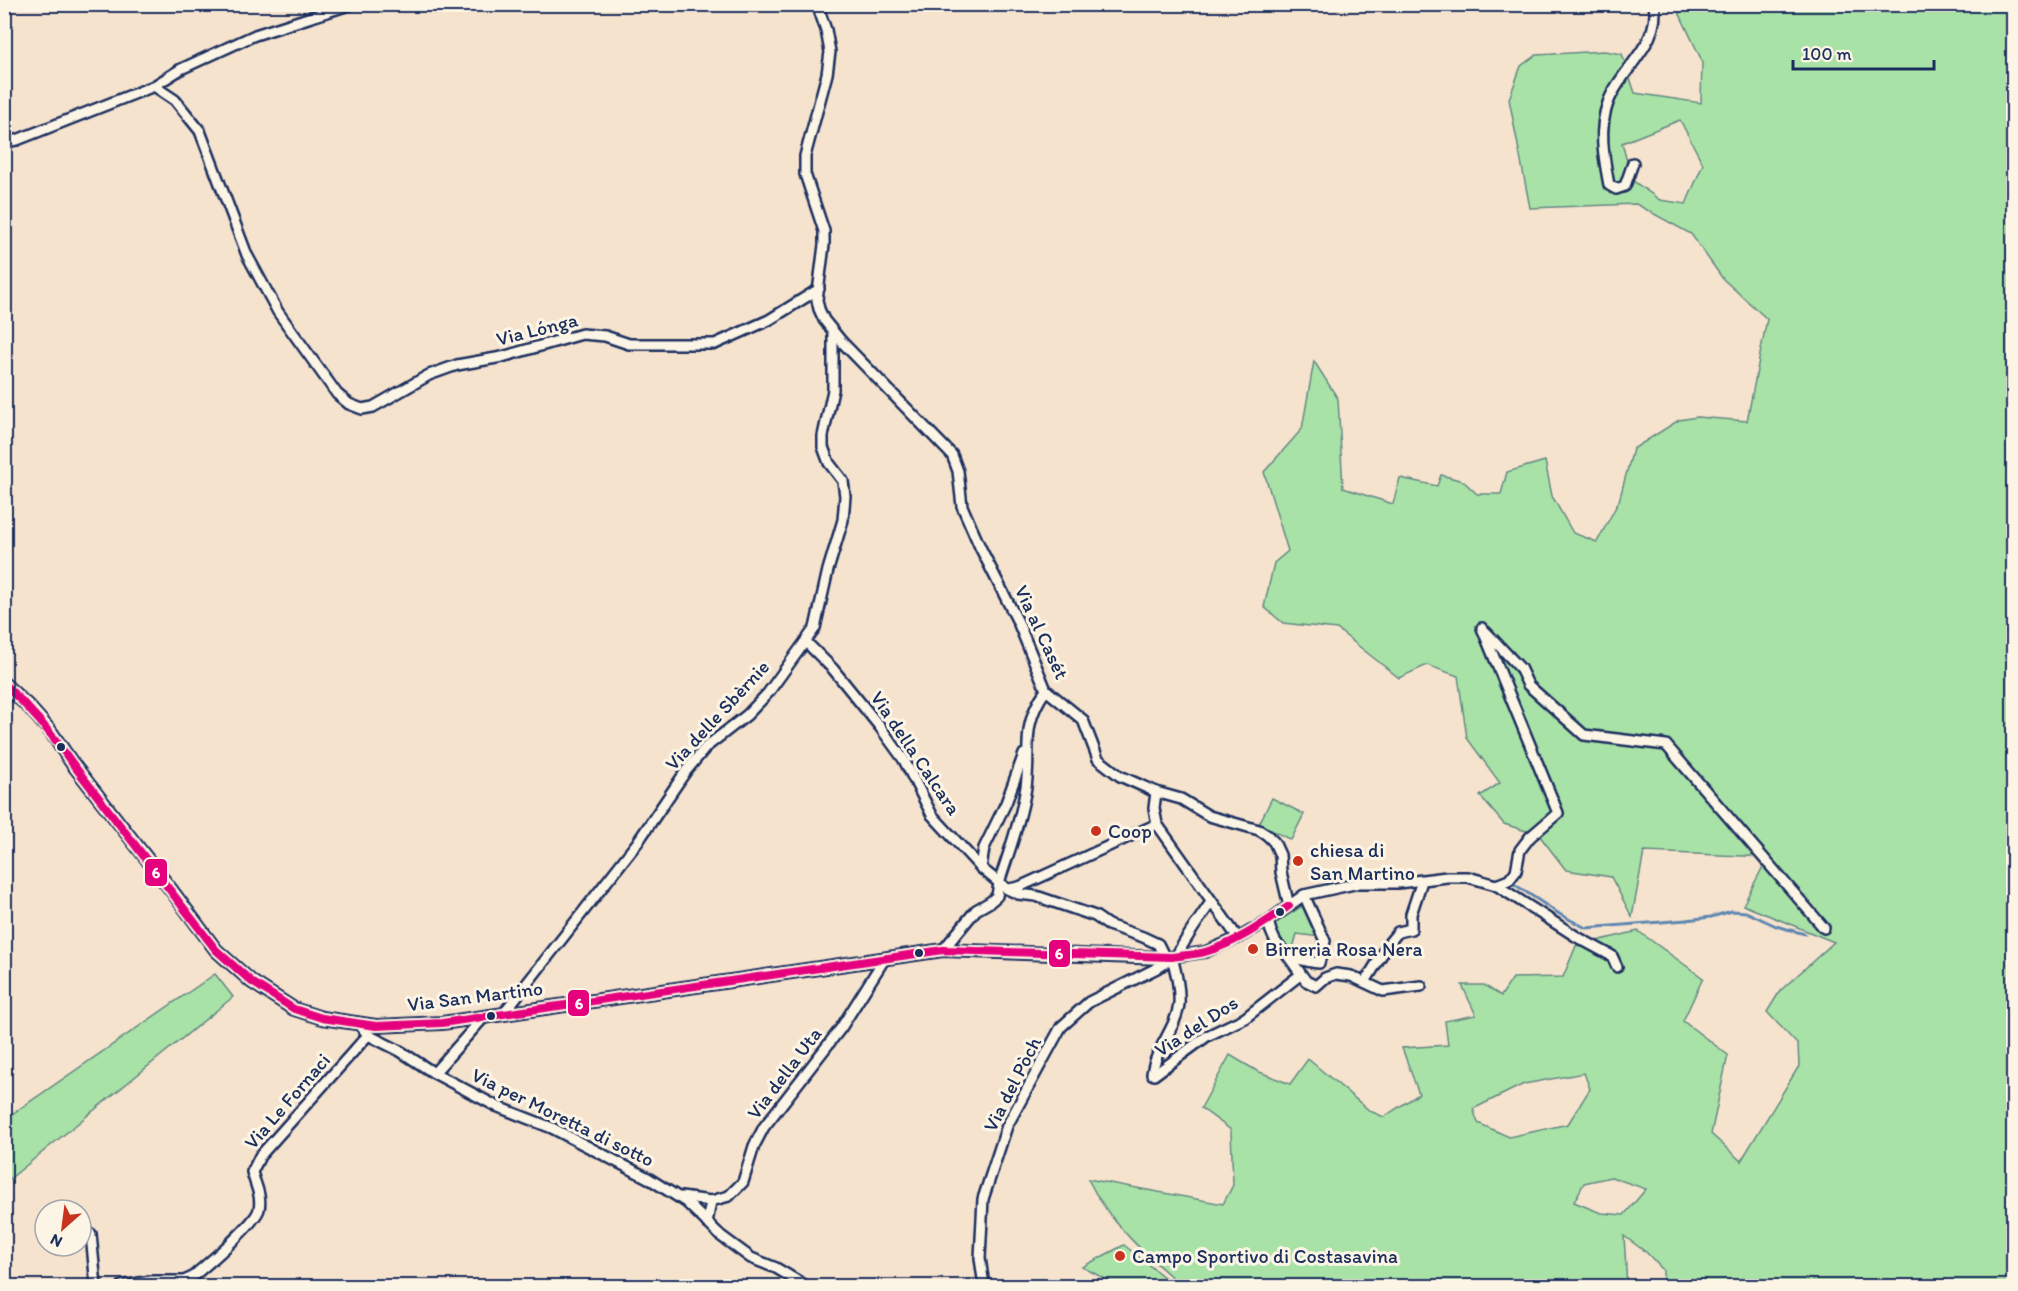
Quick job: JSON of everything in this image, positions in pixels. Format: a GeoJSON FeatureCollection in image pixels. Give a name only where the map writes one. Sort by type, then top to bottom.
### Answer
{"type":"FeatureCollection","features":[{"type":"Feature","properties":{"kind":"street"},"geometry":{"type":"LineString","coordinates":[[4,142],[17,140],[154,86],[180,69],[255,35],[352,4]]}},
{"type":"Feature","properties":{"kind":"street"},"geometry":{"type":"LineString","coordinates":[[817,4],[830,51],[827,74],[805,156],[805,174],[824,231],[817,300],[824,320],[833,332]]}},
{"type":"Feature","properties":{"kind":"street"},"geometry":{"type":"LineString","coordinates":[[1633,163],[1625,186],[1616,189],[1609,185],[1603,154],[1602,123],[1616,86],[1653,32],[1656,11],[1654,4]]}},
{"type":"Feature","properties":{"kind":"street","name":"Via Lónga"},"geometry":{"type":"LineString","coordinates":[[154,86],[175,100],[200,131],[246,255],[278,312],[337,394],[349,404],[362,409],[373,407],[429,375],[457,365],[502,357],[582,334],[605,336],[629,344],[715,344],[769,320],[819,289]]}},
{"type":"Feature","properties":{"kind":"street","name":"Via delle Sbèrnie"},"geometry":{"type":"LineString","coordinates":[[503,1014],[637,843],[686,771],[706,747],[747,716],[768,693],[815,628],[825,580],[843,520],[845,496],[843,481],[829,463],[823,447],[823,436],[833,390],[833,332]]}},
{"type":"Feature","properties":{"kind":"street","name":"Via al Casét"},"geometry":{"type":"LineString","coordinates":[[833,332],[952,455],[958,471],[962,506],[1018,622],[1046,690],[1083,720],[1098,759],[1120,776],[1181,800],[1209,816],[1259,830],[1267,835],[1274,842],[1280,855],[1281,872],[1289,906]]}},
{"type":"Feature","properties":{"kind":"street"},"geometry":{"type":"LineString","coordinates":[[1496,885],[1509,880],[1516,871],[1520,850],[1530,837],[1558,813],[1482,628],[1520,668],[1528,685],[1584,735],[1666,745],[1824,928]]}},
{"type":"Feature","properties":{"kind":"street","name":"Via della Calcara"},"geometry":{"type":"LineString","coordinates":[[806,642],[833,669],[904,760],[932,815],[981,868],[1007,889],[1018,894],[1036,896],[1095,916],[1108,925],[1158,944],[1171,957]]}},
{"type":"Feature","properties":{"kind":"street","name":"Via San Martino"},"geometry":{"type":"LineString","coordinates":[[4,684],[51,732],[72,763],[216,950],[252,982],[294,1009],[322,1018],[376,1026],[442,1023],[943,950],[1171,957],[1205,952],[1238,938],[1268,921],[1304,895]]}},
{"type":"Feature","properties":{"kind":"street"},"geometry":{"type":"LineString","coordinates":[[943,950],[976,910],[997,896],[1026,792],[1028,728],[1038,701],[1046,690]]}},
{"type":"Feature","properties":{"kind":"street"},"geometry":{"type":"LineString","coordinates":[[981,868],[984,848],[1006,803],[1027,746]]}},
{"type":"Feature","properties":{"kind":"street"},"geometry":{"type":"LineString","coordinates":[[1156,792],[1154,808],[1157,824],[1238,938]]}},
{"type":"Feature","properties":{"kind":"street"},"geometry":{"type":"LineString","coordinates":[[1007,889],[1019,887],[1157,824]]}},
{"type":"Feature","properties":{"kind":"street"},"geometry":{"type":"LineString","coordinates":[[1288,956],[1298,961],[1319,963],[1325,941],[1304,895],[1359,883],[1398,883],[1468,877],[1496,885],[1577,938],[1612,956],[1617,967]]}},
{"type":"Feature","properties":{"kind":"street"},"geometry":{"type":"LineString","coordinates":[[1365,982],[1398,932],[1411,929],[1411,914],[1422,881]]}},
{"type":"Feature","properties":{"kind":"street"},"geometry":{"type":"LineString","coordinates":[[1171,957],[1211,902]]}},
{"type":"Feature","properties":{"kind":"street"},"geometry":{"type":"LineString","coordinates":[[1268,921],[1272,936],[1300,975],[1317,986],[1325,978],[1336,974],[1351,976],[1383,991],[1421,986]]}},
{"type":"Feature","properties":{"kind":"street","name":"Via del Dos"},"geometry":{"type":"LineString","coordinates":[[1171,957],[1178,979],[1179,1005],[1154,1061],[1152,1074],[1154,1075],[1207,1036],[1245,1018],[1300,975]]}},
{"type":"Feature","properties":{"kind":"street","name":"Via del Pòch"},"geometry":{"type":"LineString","coordinates":[[984,1287],[980,1258],[983,1199],[1007,1126],[1061,1027],[1089,1002],[1161,966],[1171,957]]}},
{"type":"Feature","properties":{"kind":"street","name":"Via della Uta"},"geometry":{"type":"LineString","coordinates":[[711,1201],[729,1196],[742,1182],[754,1146],[764,1127],[841,1028],[885,958]]}},
{"type":"Feature","properties":{"kind":"street"},"geometry":{"type":"LineString","coordinates":[[434,1073],[484,1017]]}},
{"type":"Feature","properties":{"kind":"street","name":"Via per Moretta di sotto"},"geometry":{"type":"LineString","coordinates":[[359,1024],[368,1035],[400,1051],[434,1073],[496,1106],[552,1128],[648,1178],[679,1197],[720,1236],[751,1258],[776,1268],[806,1287]]}},
{"type":"Feature","properties":{"kind":"street","name":"Via Le Fornaci"},"geometry":{"type":"LineString","coordinates":[[122,1287],[151,1281],[184,1281],[191,1278],[248,1227],[259,1209],[259,1193],[252,1173],[260,1156],[368,1035]]}},
{"type":"Feature","properties":{"kind":"street"},"geometry":{"type":"LineString","coordinates":[[679,1197],[711,1201],[707,1223]]}},
{"type":"Feature","properties":{"kind":"street"},"geometry":{"type":"LineString","coordinates":[[93,1255],[96,1287]]}},
{"type":"Feature","properties":{"kind":"green space"},"geometry":{"type":"Polygon","coordinates":[[[2013,5],[2013,1286],[1663,1286],[1663,1270],[1647,1253],[1624,1236],[1627,1286],[1182,1286],[1117,1224],[1088,1179],[1223,1204],[1233,1185],[1231,1130],[1201,1108],[1230,1055],[1257,1071],[1290,1084],[1308,1059],[1370,1111],[1384,1117],[1419,1094],[1402,1048],[1448,1045],[1445,1021],[1476,1015],[1462,985],[1484,985],[1501,996],[1513,978],[1563,977],[1576,946],[1638,931],[1703,978],[1683,1021],[1728,1055],[1711,1134],[1741,1161],[1799,1066],[1798,1045],[1767,1012],[1780,991],[1834,942],[1743,905],[1768,857],[1644,852],[1632,917],[1611,877],[1566,870],[1539,835],[1504,824],[1480,796],[1500,783],[1467,738],[1458,676],[1427,665],[1399,678],[1337,629],[1283,623],[1264,607],[1274,563],[1288,551],[1264,472],[1302,429],[1314,361],[1338,399],[1343,488],[1393,504],[1400,478],[1437,486],[1441,475],[1463,481],[1477,494],[1501,494],[1507,472],[1545,461],[1552,496],[1573,533],[1597,542],[1619,501],[1633,449],[1679,420],[1697,417],[1747,421],[1767,319],[1723,279],[1691,234],[1636,204],[1530,208],[1509,99],[1521,66],[1536,55],[1604,51],[1622,54],[1635,93],[1701,103],[1702,61],[1676,6],[2013,5]],[[1680,120],[1622,143],[1632,180],[1660,200],[1686,204],[1703,164],[1680,120]],[[1584,1073],[1524,1084],[1473,1109],[1478,1123],[1509,1137],[1568,1124],[1590,1089],[1584,1073]],[[1611,1177],[1584,1183],[1574,1202],[1601,1213],[1624,1215],[1646,1189],[1611,1177]]]}},
{"type":"Feature","properties":{"kind":"green space"},"geometry":{"type":"Polygon","coordinates":[[[1272,798],[1304,814],[1291,840],[1259,824],[1272,798]]]}},
{"type":"Feature","properties":{"kind":"green space"},"geometry":{"type":"Polygon","coordinates":[[[1307,903],[1321,937],[1297,934],[1291,955],[1269,927],[1307,903]]]}},
{"type":"Feature","properties":{"kind":"green space"},"geometry":{"type":"Polygon","coordinates":[[[215,974],[233,997],[7,1181],[4,1178],[5,1119],[215,974]]]}},
{"type":"Feature","properties":{"kind":"green space","name":"Campo Sportivo di Costasavina"},"geometry":{"type":"Polygon","coordinates":[[[1124,1245],[1175,1286],[1119,1286],[1082,1267],[1124,1245]]]}},
{"type":"Feature","properties":{"kind":"waterway"},"geometry":{"type":"LineString","coordinates":[[1514,884],[1561,915],[1586,928],[1686,920],[1711,917],[1732,911],[1746,912],[1776,926],[1805,934]]}},
{"type":"Feature","properties":{"kind":"transit line","name":"6"},"geometry":{"type":"LineString","coordinates":[[4,684],[49,731],[216,950],[252,982],[294,1009],[322,1018],[376,1026],[442,1023],[943,950],[1172,957],[1197,954],[1228,944],[1289,906]]}},
{"type":"Feature","properties":{"kind":"place","name":"Coop"},"geometry":{"type":"Point","coordinates":[1096,831]}},
{"type":"Feature","properties":{"kind":"place","name":"chiesa di San Martino"},"geometry":{"type":"Point","coordinates":[1298,861]}},
{"type":"Feature","properties":{"kind":"place","name":"Birreria Rosa Nera"},"geometry":{"type":"Point","coordinates":[1253,949]}},
{"type":"Feature","properties":{"kind":"place","name":"Campo Sportivo di Costasavina"},"geometry":{"type":"Point","coordinates":[1120,1256]}}]}
